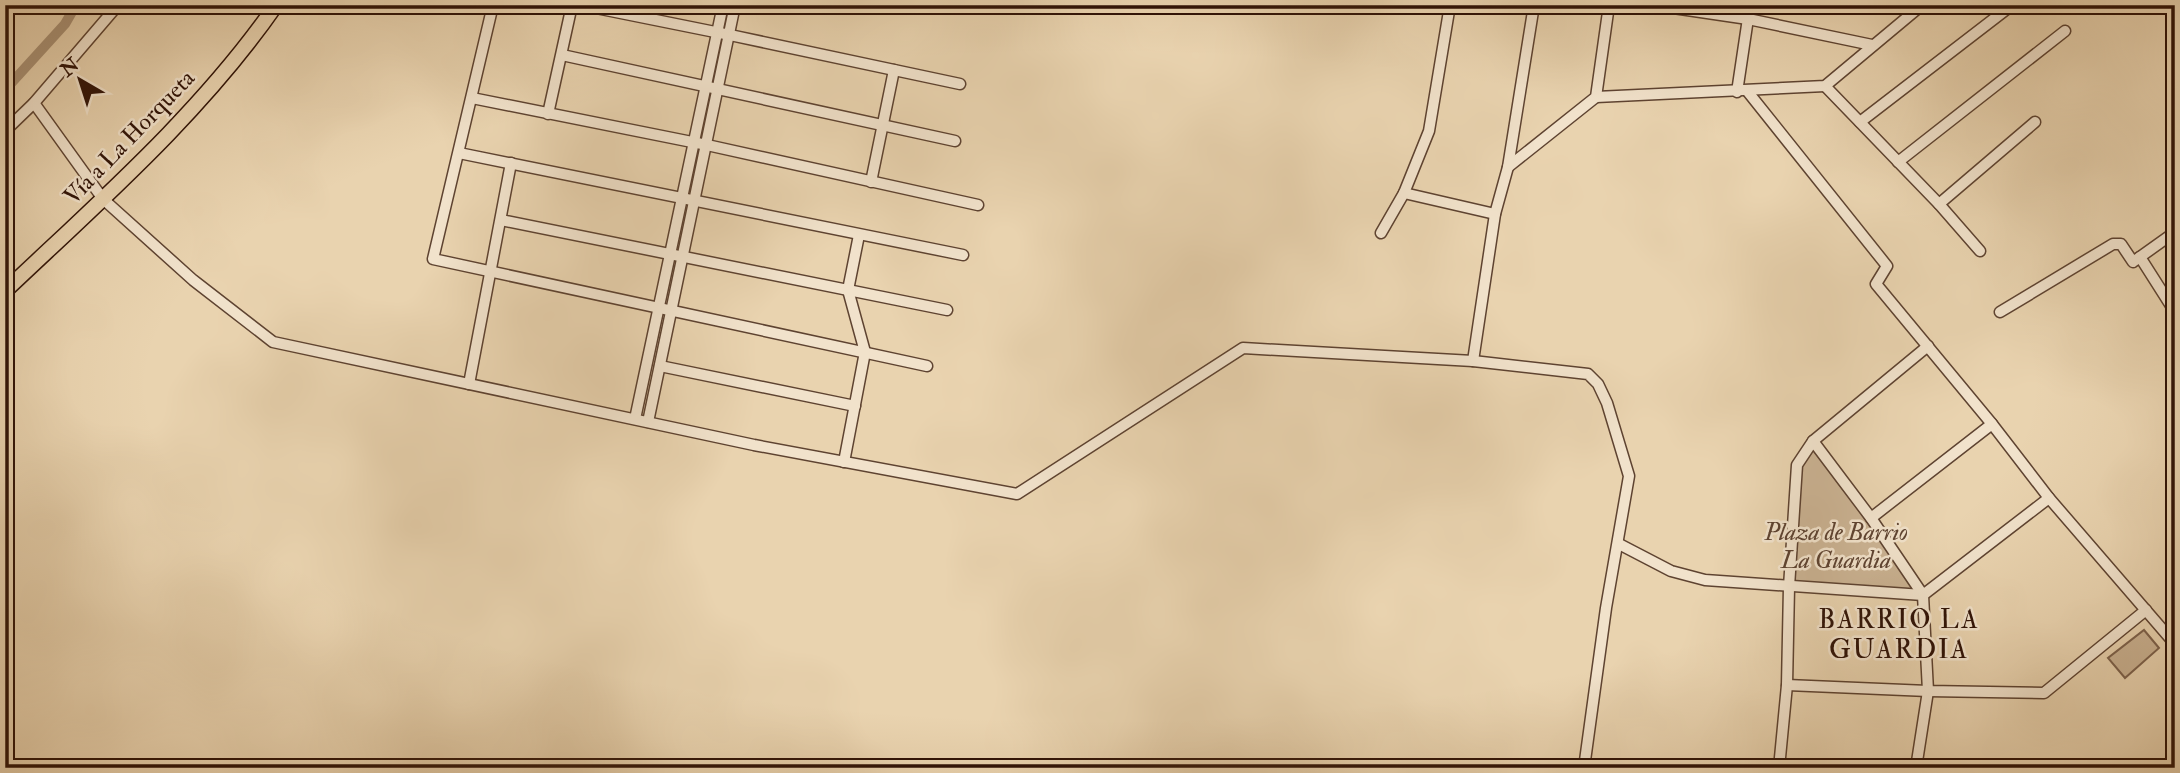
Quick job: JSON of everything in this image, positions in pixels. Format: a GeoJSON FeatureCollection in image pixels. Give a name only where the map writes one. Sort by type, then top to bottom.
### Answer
{"type":"FeatureCollection","features":[{"type":"Feature","properties":{"kind":"main road","name":"Vía a La Horqueta"},"geometry":{"type":"LineString","coordinates":[[5,291],[103,199],[187,114],[276,5]]}},
{"type":"Feature","properties":{"kind":"street"},"geometry":{"type":"LineString","coordinates":[[5,131],[34,103],[118,5]]}},
{"type":"Feature","properties":{"kind":"street"},"geometry":{"type":"LineString","coordinates":[[493,5],[433,259],[927,366]]}},
{"type":"Feature","properties":{"kind":"street"},"geometry":{"type":"LineString","coordinates":[[548,114],[572,5]]}},
{"type":"Feature","properties":{"kind":"street"},"geometry":{"type":"LineString","coordinates":[[580,5],[730,34],[960,84]]}},
{"type":"Feature","properties":{"kind":"street"},"geometry":{"type":"LineString","coordinates":[[635,419],[723,5]]}},
{"type":"Feature","properties":{"kind":"street"},"geometry":{"type":"LineString","coordinates":[[649,422],[735,5]]}},
{"type":"Feature","properties":{"kind":"street"},"geometry":{"type":"LineString","coordinates":[[1381,233],[1404,193],[1429,131],[1450,5]]}},
{"type":"Feature","properties":{"kind":"street"},"geometry":{"type":"LineString","coordinates":[[1473,361],[1495,214],[1508,167],[1534,5]]}},
{"type":"Feature","properties":{"kind":"street"},"geometry":{"type":"LineString","coordinates":[[1596,97],[1609,5]]}},
{"type":"Feature","properties":{"kind":"street"},"geometry":{"type":"LineString","coordinates":[[1653,5],[1748,19],[1872,45]]}},
{"type":"Feature","properties":{"kind":"street"},"geometry":{"type":"LineString","coordinates":[[1750,5],[1742,92],[1887,266],[1876,284],[1992,424],[2049,498],[2175,644]]}},
{"type":"Feature","properties":{"kind":"street"},"geometry":{"type":"LineString","coordinates":[[1508,167],[1596,97],[1825,86],[1922,5]]}},
{"type":"Feature","properties":{"kind":"street"},"geometry":{"type":"LineString","coordinates":[[1860,122],[2012,5]]}},
{"type":"Feature","properties":{"kind":"street"},"geometry":{"type":"LineString","coordinates":[[1898,162],[2065,31]]}},
{"type":"Feature","properties":{"kind":"street"},"geometry":{"type":"LineString","coordinates":[[562,55],[955,141]]}},
{"type":"Feature","properties":{"kind":"street"},"geometry":{"type":"LineString","coordinates":[[871,181],[894,70]]}},
{"type":"Feature","properties":{"kind":"street"},"geometry":{"type":"LineString","coordinates":[[1825,86],[1940,204],[1980,251]]}},
{"type":"Feature","properties":{"kind":"street"},"geometry":{"type":"LineString","coordinates":[[472,98],[707,145],[978,205]]}},
{"type":"Feature","properties":{"kind":"street"},"geometry":{"type":"LineString","coordinates":[[34,103],[103,199],[193,280],[273,342],[649,422],[1017,494],[1243,348],[1473,361],[1588,374],[1598,384],[1607,403],[1629,476],[1606,608],[1584,768]]}},
{"type":"Feature","properties":{"kind":"street"},"geometry":{"type":"LineString","coordinates":[[1940,204],[2035,122]]}},
{"type":"Feature","properties":{"kind":"street"},"geometry":{"type":"LineString","coordinates":[[459,153],[963,255]]}},
{"type":"Feature","properties":{"kind":"street"},"geometry":{"type":"LineString","coordinates":[[469,384],[511,163]]}},
{"type":"Feature","properties":{"kind":"street"},"geometry":{"type":"LineString","coordinates":[[1404,193],[1495,214]]}},
{"type":"Feature","properties":{"kind":"street"},"geometry":{"type":"LineString","coordinates":[[500,220],[947,310]]}},
{"type":"Feature","properties":{"kind":"street"},"geometry":{"type":"LineString","coordinates":[[2000,312],[2113,243],[2121,244],[2133,262],[2175,232]]}},
{"type":"Feature","properties":{"kind":"street"},"geometry":{"type":"LineString","coordinates":[[844,461],[865,352],[848,290],[859,234]]}},
{"type":"Feature","properties":{"kind":"street"},"geometry":{"type":"LineString","coordinates":[[2140,257],[2175,312]]}},
{"type":"Feature","properties":{"kind":"street"},"geometry":{"type":"LineString","coordinates":[[1779,768],[1787,685],[1789,587],[1797,465],[1813,441],[1928,346]]}},
{"type":"Feature","properties":{"kind":"street"},"geometry":{"type":"LineString","coordinates":[[660,366],[855,406]]}},
{"type":"Feature","properties":{"kind":"street"},"geometry":{"type":"LineString","coordinates":[[1871,518],[1992,424]]}},
{"type":"Feature","properties":{"kind":"street"},"geometry":{"type":"LineString","coordinates":[[1813,441],[1871,518],[1923,595],[1928,691],[1916,768]]}},
{"type":"Feature","properties":{"kind":"street"},"geometry":{"type":"LineString","coordinates":[[1619,544],[1671,570],[1705,580],[1923,595],[2049,498]]}},
{"type":"Feature","properties":{"kind":"street"},"geometry":{"type":"LineString","coordinates":[[1787,685],[2044,693],[2146,610]]}},
{"type":"Feature","properties":{"kind":"green space","name":"Plaza de Barrio La Guardia"},"geometry":{"type":"Polygon","coordinates":[[[1813,441],[1923,595],[1789,587],[1797,465],[1813,441]]]}},
{"type":"Feature","properties":{"kind":"green space"},"geometry":{"type":"Polygon","coordinates":[[[2144,630],[2159,648],[2125,678],[2108,658],[2144,630]]]}},
{"type":"Feature","properties":{"kind":"waterway"},"geometry":{"type":"LineString","coordinates":[[5,90],[65,24],[76,5]]}},
{"type":"Feature","properties":{"kind":"district","name":"BARRIO LA GUARDIA"},"geometry":{"type":"Point","coordinates":[1899,634]}}]}
